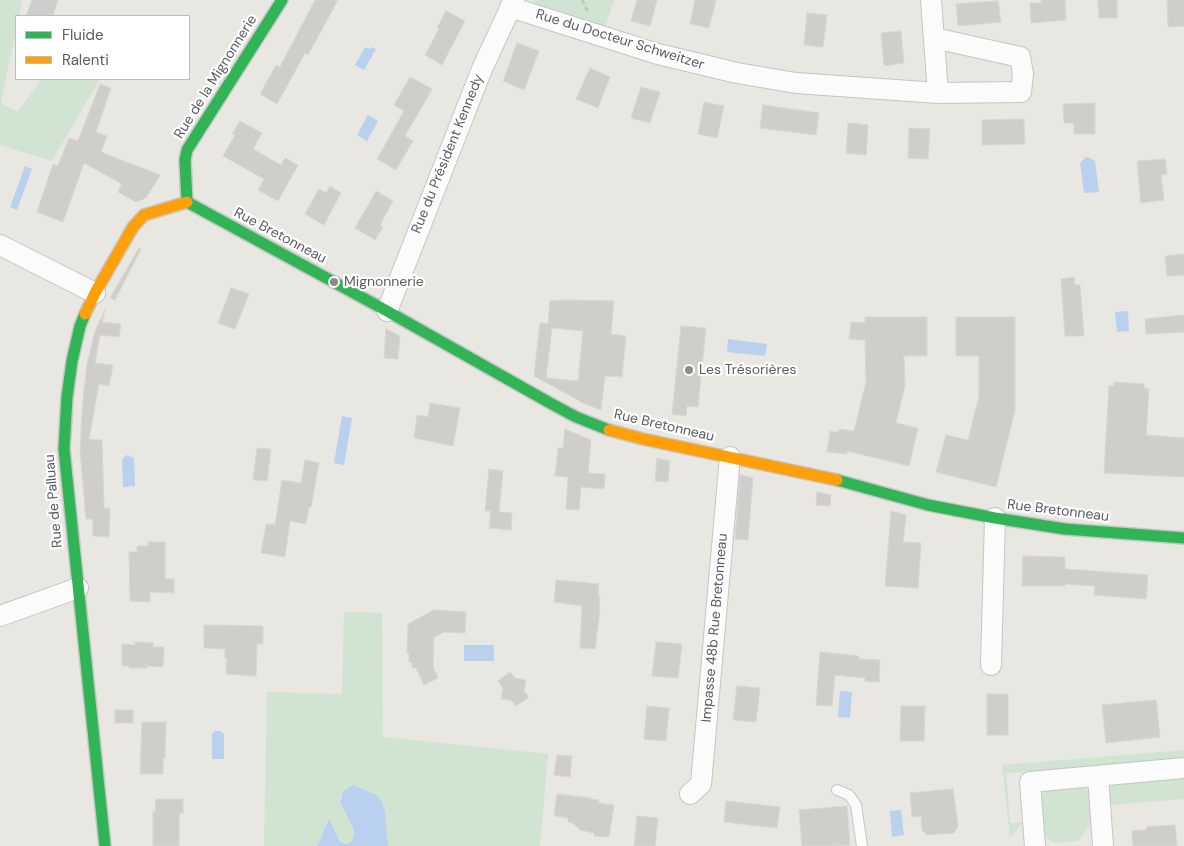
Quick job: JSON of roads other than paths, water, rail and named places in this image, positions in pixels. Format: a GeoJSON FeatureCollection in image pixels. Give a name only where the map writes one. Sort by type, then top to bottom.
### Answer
{"type":"FeatureCollection","features":[{"type":"Feature","properties":{"kind":"street","name":"Rue de la Mignonnerie"},"geometry":{"type":"LineString","coordinates":[[187,202],[187,150],[282,0]]}},
{"type":"Feature","properties":{"kind":"street"},"geometry":{"type":"LineString","coordinates":[[931,0],[938,93]]}},
{"type":"Feature","properties":{"kind":"street","name":"Rue du Docteur Schweitzer"},"geometry":{"type":"LineString","coordinates":[[512,3],[658,54],[737,73],[796,83],[938,93],[1021,92],[1023,74],[1020,57],[934,38]]}},
{"type":"Feature","properties":{"kind":"street","name":"Rue du Président Kennedy"},"geometry":{"type":"LineString","coordinates":[[387,311],[482,68],[512,3]]}},
{"type":"Feature","properties":{"kind":"street","name":"Rue de Palluau"},"geometry":{"type":"LineString","coordinates":[[105,846],[64,448],[66,406],[75,344],[80,326],[95,293],[133,227],[144,215],[187,202]]}},
{"type":"Feature","properties":{"kind":"street","name":"Rue Bretonneau"},"geometry":{"type":"LineString","coordinates":[[187,202],[576,417],[609,430],[643,439],[833,479],[928,505],[995,518],[1065,529],[1184,538]]}},
{"type":"Feature","properties":{"kind":"street"},"geometry":{"type":"LineString","coordinates":[[0,245],[95,293]]}},
{"type":"Feature","properties":{"kind":"street","name":"Impasse 48b Rue Bretonneau"},"geometry":{"type":"LineString","coordinates":[[690,794],[701,784],[730,457]]}},
{"type":"Feature","properties":{"kind":"street"},"geometry":{"type":"LineString","coordinates":[[991,665],[995,518]]}},
{"type":"Feature","properties":{"kind":"street"},"geometry":{"type":"LineString","coordinates":[[0,616],[78,588]]}},
{"type":"Feature","properties":{"kind":"street"},"geometry":{"type":"LineString","coordinates":[[1035,846],[1030,782],[1184,768]]}},
{"type":"Feature","properties":{"kind":"street"},"geometry":{"type":"LineString","coordinates":[[1098,776],[1103,846]]}},
{"type":"Feature","properties":{"kind":"lane"},"geometry":{"type":"LineString","coordinates":[[837,790],[849,795],[856,805],[862,846]]}},
{"type":"Feature","properties":{"kind":"water"},"geometry":{"type":"Polygon","coordinates":[[[365,47],[376,49],[364,70],[355,65],[365,47]]]}},
{"type":"Feature","properties":{"kind":"water"},"geometry":{"type":"Polygon","coordinates":[[[368,115],[378,121],[367,141],[357,135],[368,115]]]}},
{"type":"Feature","properties":{"kind":"water"},"geometry":{"type":"Polygon","coordinates":[[[1088,157],[1095,161],[1099,192],[1084,193],[1080,163],[1088,157]]]}},
{"type":"Feature","properties":{"kind":"water"},"geometry":{"type":"Polygon","coordinates":[[[25,166],[32,169],[17,210],[10,207],[25,166]]]}},
{"type":"Feature","properties":{"kind":"water"},"geometry":{"type":"Polygon","coordinates":[[[1128,311],[1129,331],[1117,332],[1115,312],[1128,311]]]}},
{"type":"Feature","properties":{"kind":"water"},"geometry":{"type":"Polygon","coordinates":[[[728,339],[767,344],[765,356],[727,352],[728,339]]]}},
{"type":"Feature","properties":{"kind":"water"},"geometry":{"type":"Polygon","coordinates":[[[342,416],[352,418],[344,465],[334,463],[342,416]]]}},
{"type":"Feature","properties":{"kind":"water"},"geometry":{"type":"Polygon","coordinates":[[[127,455],[134,458],[135,486],[123,487],[122,459],[127,455]]]}},
{"type":"Feature","properties":{"kind":"water"},"geometry":{"type":"Polygon","coordinates":[[[464,645],[494,645],[494,661],[464,661],[464,645]]]}},
{"type":"Feature","properties":{"kind":"water"},"geometry":{"type":"Polygon","coordinates":[[[840,691],[852,692],[850,718],[838,717],[840,691]]]}},
{"type":"Feature","properties":{"kind":"water"},"geometry":{"type":"Polygon","coordinates":[[[215,731],[220,731],[224,734],[224,759],[212,759],[212,734],[215,731]]]}},
{"type":"Feature","properties":{"kind":"water"},"geometry":{"type":"Polygon","coordinates":[[[354,785],[376,795],[381,800],[385,812],[388,846],[317,846],[329,819],[340,842],[346,844],[352,840],[353,828],[340,802],[343,792],[354,785]]]}},
{"type":"Feature","properties":{"kind":"water"},"geometry":{"type":"Polygon","coordinates":[[[901,810],[904,835],[892,837],[890,811],[901,810]]]}},
{"type":"Feature","properties":{"kind":"place","name":"Mignonnerie"},"geometry":{"type":"Point","coordinates":[334,282]}},
{"type":"Feature","properties":{"kind":"place","name":"Les Trésorières"},"geometry":{"type":"Point","coordinates":[689,370]}}]}
